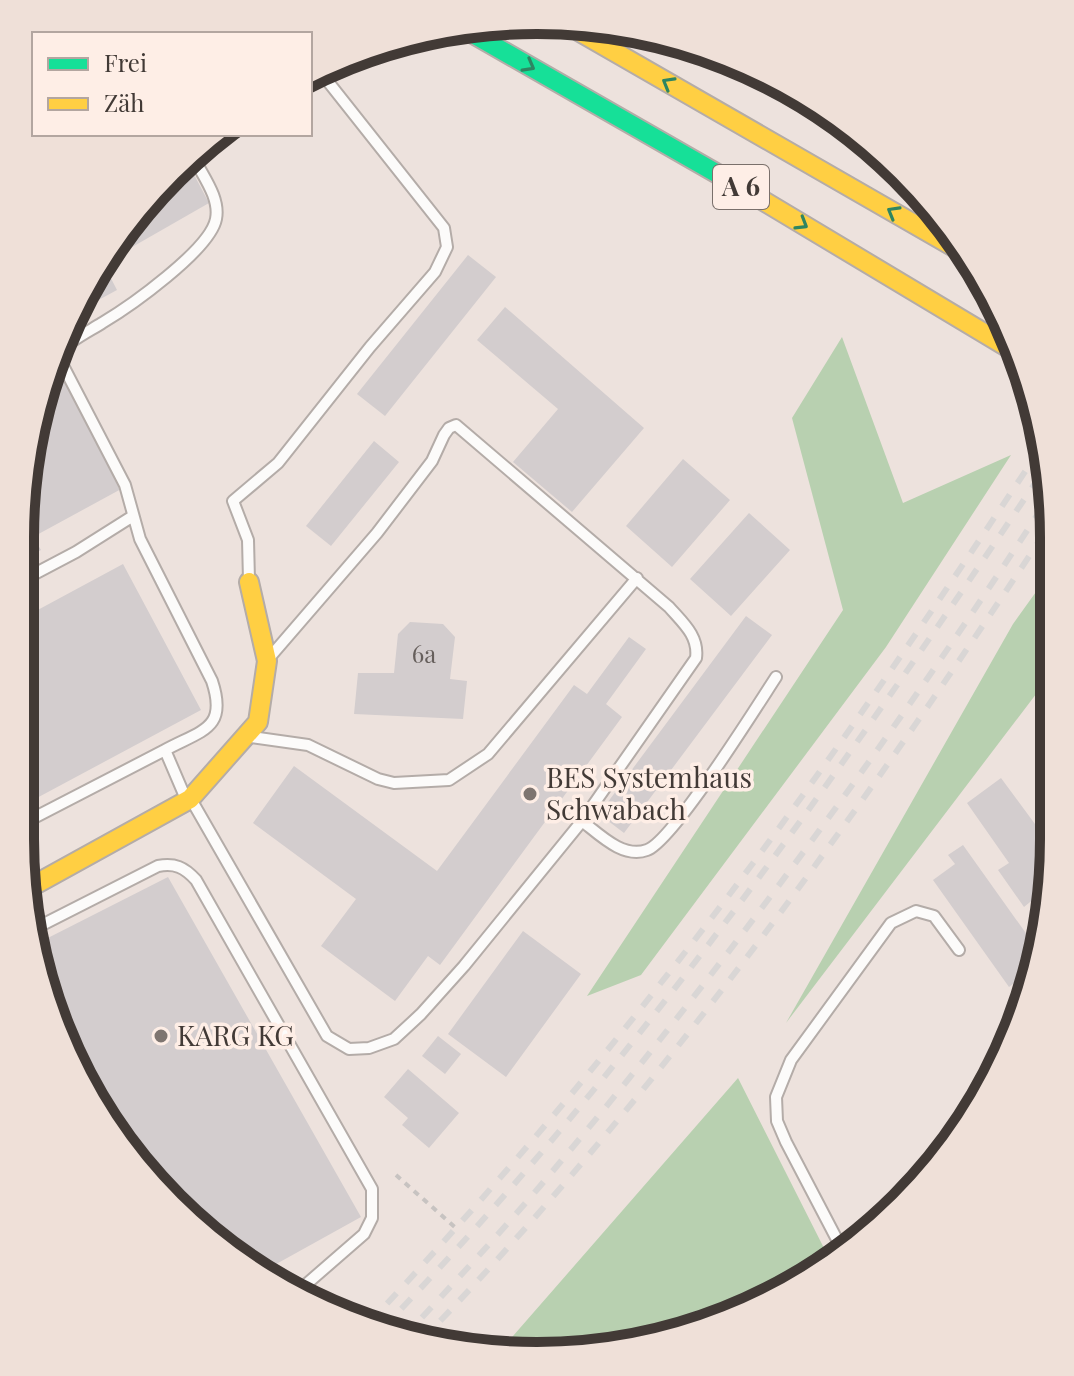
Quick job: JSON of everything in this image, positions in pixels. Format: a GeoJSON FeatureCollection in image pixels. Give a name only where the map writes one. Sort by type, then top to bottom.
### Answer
{"type":"FeatureCollection","features":[{"type":"Feature","properties":{"kind":"main road","name":"A 6"},"geometry":{"type":"LineString","coordinates":[[479,37],[709,168],[1002,344]]}},
{"type":"Feature","properties":{"kind":"main road","name":"A 6"},"geometry":{"type":"LineString","coordinates":[[588,37],[943,240]]}},
{"type":"Feature","properties":{"kind":"main road"},"geometry":{"type":"LineString","coordinates":[[36,884],[188,800],[258,722],[267,661],[249,582]]}},
{"type":"Feature","properties":{"kind":"lane"},"geometry":{"type":"LineString","coordinates":[[249,582],[248,540],[233,501],[278,463],[435,272],[447,247],[444,228],[327,80]]}},
{"type":"Feature","properties":{"kind":"lane"},"geometry":{"type":"LineString","coordinates":[[73,342],[142,299],[210,232],[216,220],[213,192],[198,165]]}},
{"type":"Feature","properties":{"kind":"lane"},"geometry":{"type":"LineString","coordinates":[[34,818],[207,727],[217,716],[220,703],[212,681],[140,539],[125,485],[64,367]]}},
{"type":"Feature","properties":{"kind":"lane"},"geometry":{"type":"LineString","coordinates":[[165,750],[188,800],[327,1036],[343,1047],[359,1050],[394,1039],[464,966],[582,821],[696,658],[698,647],[693,635],[669,607],[456,425],[449,428],[432,461],[377,533],[267,661]]}},
{"type":"Feature","properties":{"kind":"lane"},"geometry":{"type":"LineString","coordinates":[[34,574],[133,516]]}},
{"type":"Feature","properties":{"kind":"lane"},"geometry":{"type":"LineString","coordinates":[[245,736],[308,745],[378,779],[394,783],[449,780],[488,754],[637,578]]}},
{"type":"Feature","properties":{"kind":"lane"},"geometry":{"type":"LineString","coordinates":[[582,821],[612,844],[630,851],[646,851],[657,844],[705,784],[776,677]]}},
{"type":"Feature","properties":{"kind":"lane"},"geometry":{"type":"LineString","coordinates":[[42,925],[158,866],[172,863],[186,869],[196,880],[372,1189],[372,1218],[364,1234],[305,1285]]}},
{"type":"Feature","properties":{"kind":"lane"},"geometry":{"type":"LineString","coordinates":[[838,1241],[777,1121],[776,1097],[791,1060],[891,923],[916,911],[934,916],[959,950]]}},
{"type":"Feature","properties":{"kind":"path"},"geometry":{"type":"LineString","coordinates":[[396,1175],[457,1229]]}},
{"type":"Feature","properties":{"kind":"green space"},"geometry":{"type":"Polygon","coordinates":[[[842,337],[903,503],[1011,455],[886,647],[641,975],[587,996],[843,610],[792,418],[842,337]]]}},
{"type":"Feature","properties":{"kind":"green space"},"geometry":{"type":"Polygon","coordinates":[[[1040,586],[1040,689],[786,1023],[1013,624],[1040,586]]]}},
{"type":"Feature","properties":{"kind":"green space"},"geometry":{"type":"Polygon","coordinates":[[[738,1078],[825,1251],[759,1290],[729,1304],[667,1325],[603,1338],[509,1341],[738,1078]]]}},
{"type":"Feature","properties":{"kind":"building"},"geometry":{"type":"Polygon","coordinates":[[[192,171],[209,203],[123,252],[159,205],[192,171]]]}},
{"type":"Feature","properties":{"kind":"building"},"geometry":{"type":"Polygon","coordinates":[[[468,255],[496,277],[385,416],[357,394],[468,255]]]}},
{"type":"Feature","properties":{"kind":"building"},"geometry":{"type":"Polygon","coordinates":[[[109,274],[117,290],[92,304],[109,274]]]}},
{"type":"Feature","properties":{"kind":"building"},"geometry":{"type":"Polygon","coordinates":[[[505,307],[644,428],[572,512],[513,462],[558,409],[477,340],[505,307]]]}},
{"type":"Feature","properties":{"kind":"building"},"geometry":{"type":"Polygon","coordinates":[[[61,374],[123,488],[34,536],[38,471],[61,374]]]}},
{"type":"Feature","properties":{"kind":"building"},"geometry":{"type":"Polygon","coordinates":[[[374,441],[399,462],[331,546],[306,526],[374,441]]]}},
{"type":"Feature","properties":{"kind":"building"},"geometry":{"type":"Polygon","coordinates":[[[683,459],[730,500],[672,567],[626,526],[683,459]]]}},
{"type":"Feature","properties":{"kind":"building"},"geometry":{"type":"Polygon","coordinates":[[[749,513],[790,550],[731,616],[690,579],[749,513]]]}},
{"type":"Feature","properties":{"kind":"building"},"geometry":{"type":"Polygon","coordinates":[[[34,539],[41,550],[34,554],[34,539]]]}},
{"type":"Feature","properties":{"kind":"building"},"geometry":{"type":"Polygon","coordinates":[[[123,564],[201,710],[34,799],[34,612],[123,564]]]}},
{"type":"Feature","properties":{"kind":"building"},"geometry":{"type":"Polygon","coordinates":[[[746,616],[772,635],[624,833],[599,814],[746,616]]]}},
{"type":"Feature","properties":{"kind":"building"},"geometry":{"type":"Polygon","coordinates":[[[410,622],[443,624],[455,637],[450,679],[467,681],[463,719],[354,714],[358,673],[394,673],[398,634],[410,622]]]}},
{"type":"Feature","properties":{"kind":"building","name":"BES Systemhaus Schwabach"},"geometry":{"type":"Polygon","coordinates":[[[629,637],[646,649],[606,704],[622,717],[440,965],[428,956],[395,1001],[321,946],[356,899],[253,823],[294,766],[437,871],[574,685],[587,694],[629,637]]]}},
{"type":"Feature","properties":{"kind":"building"},"geometry":{"type":"Polygon","coordinates":[[[1001,778],[1040,831],[1036,900],[1035,898],[1024,907],[998,870],[1009,863],[967,803],[1001,778]]]}},
{"type":"Feature","properties":{"kind":"building"},"geometry":{"type":"Polygon","coordinates":[[[963,845],[1030,939],[1020,979],[1009,987],[933,880],[955,864],[948,855],[963,845]]]}},
{"type":"Feature","properties":{"kind":"building","name":"KARG KG"},"geometry":{"type":"Polygon","coordinates":[[[168,877],[361,1217],[272,1266],[205,1217],[159,1171],[101,1090],[72,1031],[45,940],[168,877]]]}},
{"type":"Feature","properties":{"kind":"building"},"geometry":{"type":"Polygon","coordinates":[[[523,931],[581,974],[506,1077],[448,1034],[523,931]]]}},
{"type":"Feature","properties":{"kind":"building"},"geometry":{"type":"Polygon","coordinates":[[[438,1036],[461,1054],[445,1074],[422,1056],[438,1036]]]}},
{"type":"Feature","properties":{"kind":"building"},"geometry":{"type":"Polygon","coordinates":[[[408,1069],[459,1113],[429,1148],[402,1125],[408,1118],[384,1097],[408,1069]]]}},
{"type":"Feature","properties":{"kind":"railway"},"geometry":{"type":"LineString","coordinates":[[376,1315],[554,1115],[711,919],[857,720],[1034,459]]}},
{"type":"Feature","properties":{"kind":"railway"},"geometry":{"type":"LineString","coordinates":[[391,1320],[475,1229],[649,1021],[813,803],[1037,481]]}},
{"type":"Feature","properties":{"kind":"railway"},"geometry":{"type":"LineString","coordinates":[[414,1326],[541,1185],[743,933],[932,672],[1039,512]]}},
{"type":"Feature","properties":{"kind":"railway"},"geometry":{"type":"LineString","coordinates":[[431,1330],[594,1148],[756,946],[908,735],[1040,540]]}},
{"type":"Feature","properties":{"kind":"traffic: fast"},"geometry":{"type":"LineString","coordinates":[[479,37],[737,185]]}},
{"type":"Feature","properties":{"kind":"traffic: slow"},"geometry":{"type":"LineString","coordinates":[[588,37],[943,240]]}},
{"type":"Feature","properties":{"kind":"traffic: slow"},"geometry":{"type":"LineString","coordinates":[[737,185],[1001,343]]}},
{"type":"Feature","properties":{"kind":"traffic: slow"},"geometry":{"type":"LineString","coordinates":[[36,884],[190,799],[258,722],[267,661],[249,582]]}},
{"type":"Feature","properties":{"kind":"place","name":"BES Systemhaus Schwabach"},"geometry":{"type":"Point","coordinates":[530,794]}},
{"type":"Feature","properties":{"kind":"place","name":"KARG KG"},"geometry":{"type":"Point","coordinates":[161,1036]}}]}
